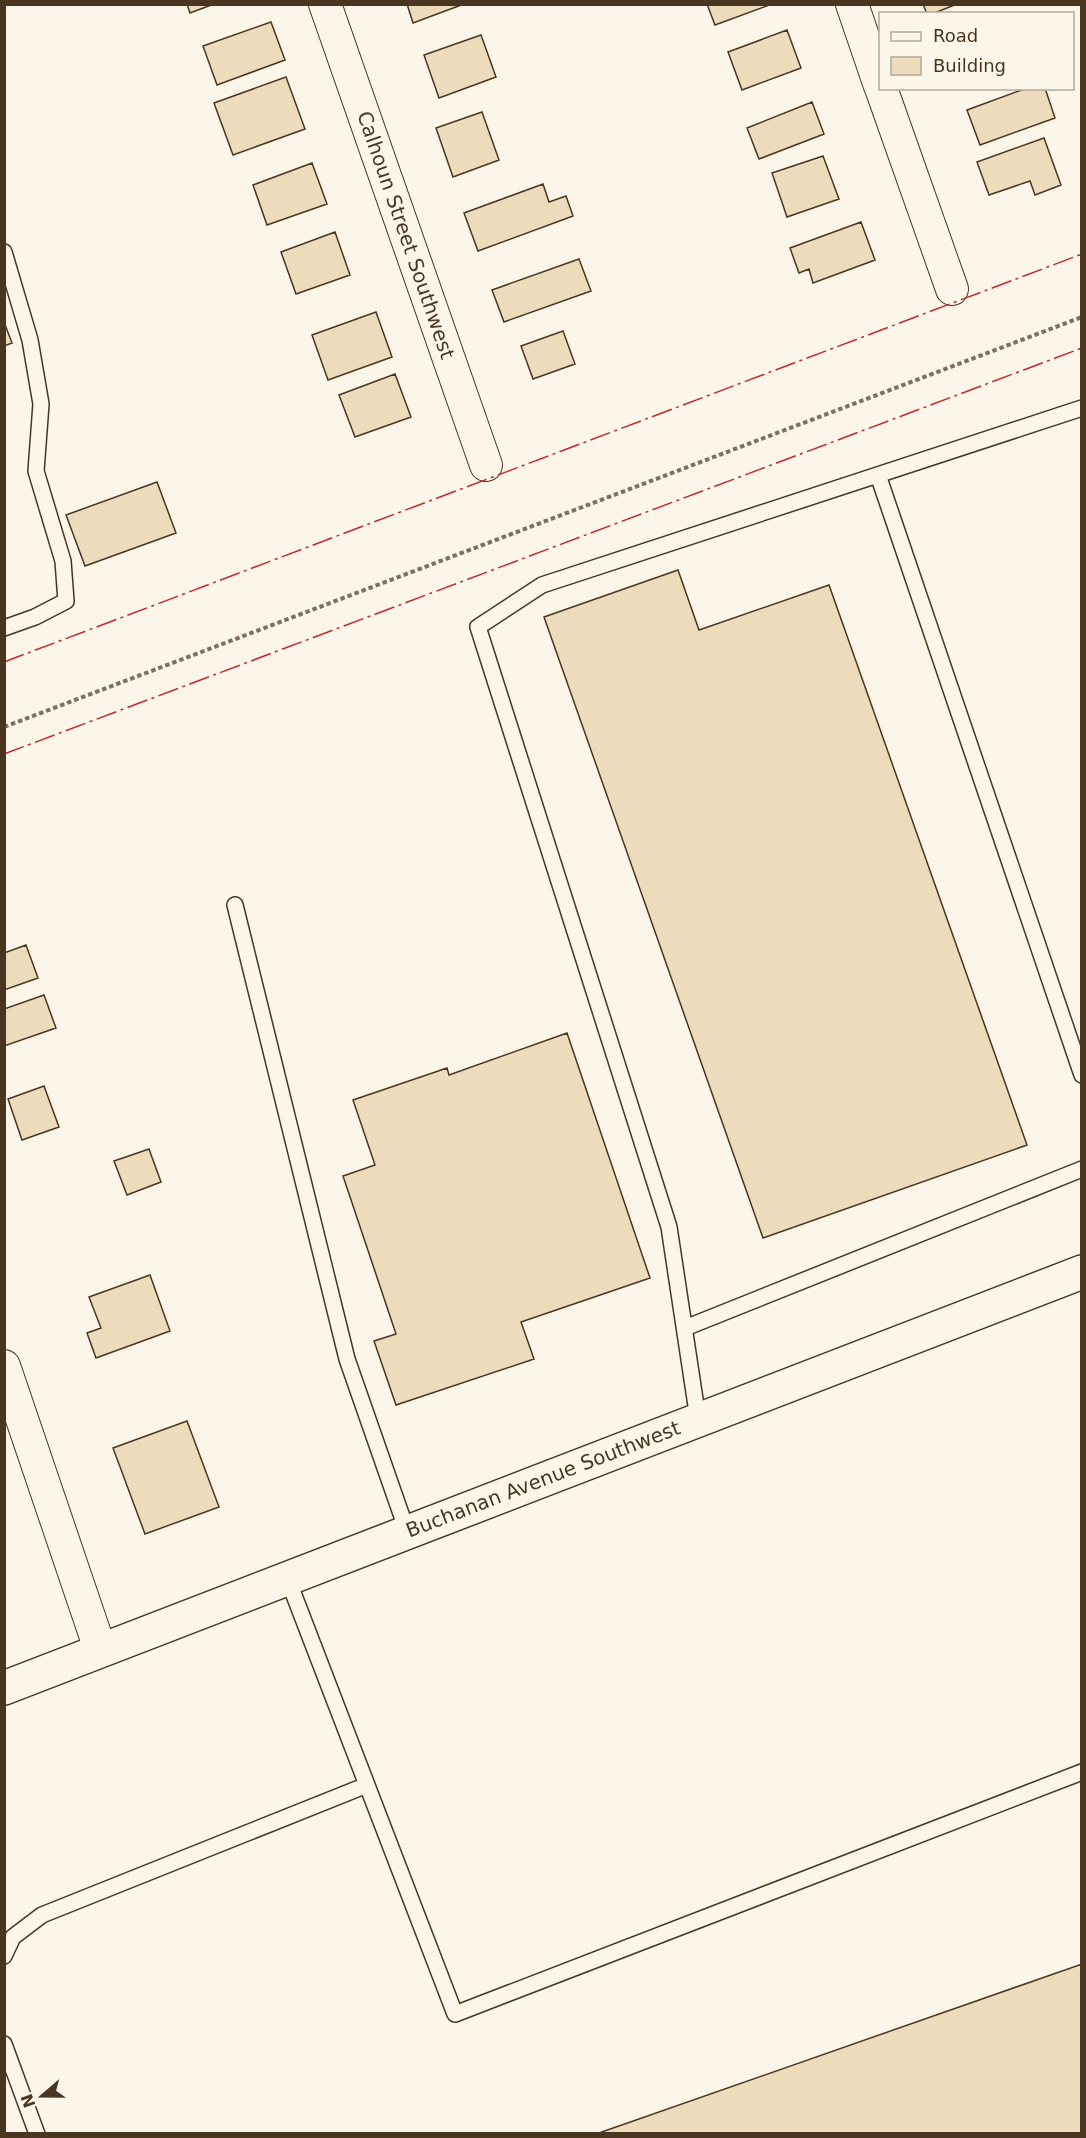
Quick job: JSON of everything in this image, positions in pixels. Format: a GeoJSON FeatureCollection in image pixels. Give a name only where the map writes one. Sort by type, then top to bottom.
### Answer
{"type":"FeatureCollection","features":[{"type":"Feature","properties":{"kind":"street","name":"Calhoun Street Southwest"},"geometry":{"type":"LineString","coordinates":[[325,4],[486,465]]}},
{"type":"Feature","properties":{"kind":"street"},"geometry":{"type":"LineString","coordinates":[[852,4],[879,81]]}},
{"type":"Feature","properties":{"kind":"street"},"geometry":{"type":"LineString","coordinates":[[882,90],[952,289]]}},
{"type":"Feature","properties":{"kind":"street","name":"Buchanan Avenue Southwest"},"geometry":{"type":"LineString","coordinates":[[4,1688],[100,1649],[1082,1272]]}},
{"type":"Feature","properties":{"kind":"street"},"geometry":{"type":"LineString","coordinates":[[4,1366],[100,1649]]}},
{"type":"Feature","properties":{"kind":"lane"},"geometry":{"type":"LineString","coordinates":[[4,252],[30,340],[41,404],[36,471],[63,561],[66,601],[35,617],[4,628]]}},
{"type":"Feature","properties":{"kind":"lane"},"geometry":{"type":"LineString","coordinates":[[698,1419],[669,1227],[478,627],[542,585],[1082,408]]}},
{"type":"Feature","properties":{"kind":"lane"},"geometry":{"type":"LineString","coordinates":[[879,475],[1082,1075]]}},
{"type":"Feature","properties":{"kind":"lane"},"geometry":{"type":"LineString","coordinates":[[235,906],[347,1359],[407,1531]]}},
{"type":"Feature","properties":{"kind":"lane"},"geometry":{"type":"LineString","coordinates":[[685,1328],[1082,1169]]}},
{"type":"Feature","properties":{"kind":"lane"},"geometry":{"type":"LineString","coordinates":[[287,1577],[455,2014],[1082,1772]]}},
{"type":"Feature","properties":{"kind":"lane"},"geometry":{"type":"LineString","coordinates":[[4,1956],[13,1937],[42,1915],[366,1785]]}},
{"type":"Feature","properties":{"kind":"lane"},"geometry":{"type":"LineString","coordinates":[[4,2044],[37,2133]]}},
{"type":"Feature","properties":{"kind":"path"},"geometry":{"type":"LineString","coordinates":[[4,727],[1082,318]]}},
{"type":"Feature","properties":{"kind":"building"},"geometry":{"type":"Polygon","coordinates":[[[187,4],[214,4],[190,13],[187,4]]]}},
{"type":"Feature","properties":{"kind":"building"},"geometry":{"type":"Polygon","coordinates":[[[407,4],[464,4],[413,23],[407,4]]]}},
{"type":"Feature","properties":{"kind":"building"},"geometry":{"type":"Polygon","coordinates":[[[707,4],[772,4],[715,25],[707,4]]]}},
{"type":"Feature","properties":{"kind":"building"},"geometry":{"type":"Polygon","coordinates":[[[923,4],[957,4],[937,12],[926,12],[923,4]]]}},
{"type":"Feature","properties":{"kind":"building"},"geometry":{"type":"Polygon","coordinates":[[[271,22],[285,60],[217,85],[203,46],[271,22]]]}},
{"type":"Feature","properties":{"kind":"building"},"geometry":{"type":"Polygon","coordinates":[[[787,30],[801,68],[742,90],[728,52],[787,30]]]}},
{"type":"Feature","properties":{"kind":"building"},"geometry":{"type":"Polygon","coordinates":[[[481,35],[496,77],[439,98],[424,55],[481,35]]]}},
{"type":"Feature","properties":{"kind":"building"},"geometry":{"type":"Polygon","coordinates":[[[286,77],[305,129],[233,155],[214,103],[286,77]]]}},
{"type":"Feature","properties":{"kind":"building"},"geometry":{"type":"Polygon","coordinates":[[[1022,90],[1046,90],[1055,118],[980,145],[967,110],[1022,90]]]}},
{"type":"Feature","properties":{"kind":"building"},"geometry":{"type":"Polygon","coordinates":[[[812,102],[824,134],[759,159],[747,128],[812,102]]]}},
{"type":"Feature","properties":{"kind":"building"},"geometry":{"type":"Polygon","coordinates":[[[482,112],[499,160],[453,177],[436,128],[482,112]]]}},
{"type":"Feature","properties":{"kind":"building"},"geometry":{"type":"Polygon","coordinates":[[[1044,138],[1061,185],[1035,195],[1030,181],[989,195],[977,162],[1044,138]]]}},
{"type":"Feature","properties":{"kind":"building"},"geometry":{"type":"Polygon","coordinates":[[[823,156],[839,199],[787,217],[772,173],[823,156]]]}},
{"type":"Feature","properties":{"kind":"building"},"geometry":{"type":"Polygon","coordinates":[[[312,163],[327,204],[267,225],[253,185],[312,163]]]}},
{"type":"Feature","properties":{"kind":"building"},"geometry":{"type":"Polygon","coordinates":[[[543,184],[549,202],[566,196],[573,216],[478,251],[464,213],[543,184]]]}},
{"type":"Feature","properties":{"kind":"building"},"geometry":{"type":"Polygon","coordinates":[[[861,222],[875,260],[813,283],[809,269],[799,273],[790,248],[861,222]]]}},
{"type":"Feature","properties":{"kind":"building"},"geometry":{"type":"Polygon","coordinates":[[[335,232],[350,275],[296,294],[281,252],[335,232]]]}},
{"type":"Feature","properties":{"kind":"building"},"geometry":{"type":"Polygon","coordinates":[[[579,259],[591,291],[504,322],[492,290],[579,259]]]}},
{"type":"Feature","properties":{"kind":"building"},"geometry":{"type":"Polygon","coordinates":[[[376,312],[392,357],[328,380],[312,335],[376,312]]]}},
{"type":"Feature","properties":{"kind":"building"},"geometry":{"type":"Polygon","coordinates":[[[4,322],[12,343],[4,346],[4,322]]]}},
{"type":"Feature","properties":{"kind":"building"},"geometry":{"type":"Polygon","coordinates":[[[563,331],[575,364],[533,379],[521,346],[563,331]]]}},
{"type":"Feature","properties":{"kind":"building"},"geometry":{"type":"Polygon","coordinates":[[[395,374],[411,417],[355,437],[339,395],[395,374]]]}},
{"type":"Feature","properties":{"kind":"building"},"geometry":{"type":"Polygon","coordinates":[[[157,482],[176,533],[85,566],[66,515],[157,482]]]}},
{"type":"Feature","properties":{"kind":"building"},"geometry":{"type":"Polygon","coordinates":[[[678,570],[699,630],[829,585],[1027,1145],[763,1238],[544,617],[678,570]]]}},
{"type":"Feature","properties":{"kind":"building"},"geometry":{"type":"Polygon","coordinates":[[[26,945],[38,978],[4,990],[4,953],[26,945]]]}},
{"type":"Feature","properties":{"kind":"building"},"geometry":{"type":"Polygon","coordinates":[[[44,995],[56,1028],[4,1046],[4,1009],[44,995]]]}},
{"type":"Feature","properties":{"kind":"building"},"geometry":{"type":"Polygon","coordinates":[[[567,1033],[650,1278],[521,1322],[534,1359],[396,1405],[374,1341],[396,1334],[343,1176],[375,1165],[353,1100],[447,1068],[449,1075],[567,1033]]]}},
{"type":"Feature","properties":{"kind":"building"},"geometry":{"type":"Polygon","coordinates":[[[44,1086],[59,1127],[22,1140],[8,1099],[44,1086]]]}},
{"type":"Feature","properties":{"kind":"building"},"geometry":{"type":"Polygon","coordinates":[[[149,1149],[161,1182],[127,1195],[114,1161],[149,1149]]]}},
{"type":"Feature","properties":{"kind":"building"},"geometry":{"type":"Polygon","coordinates":[[[150,1275],[170,1331],[96,1358],[87,1333],[101,1328],[89,1297],[150,1275]]]}},
{"type":"Feature","properties":{"kind":"building"},"geometry":{"type":"Polygon","coordinates":[[[187,1421],[219,1507],[145,1534],[113,1448],[187,1421]]]}},
{"type":"Feature","properties":{"kind":"building"},"geometry":{"type":"Polygon","coordinates":[[[1082,1964],[1082,2134],[596,2134],[1082,1964]]]}},
{"type":"Feature","properties":{"kind":"power"},"geometry":{"type":"LineString","coordinates":[[4,662],[1082,254]]}},
{"type":"Feature","properties":{"kind":"power"},"geometry":{"type":"LineString","coordinates":[[4,754],[1082,348]]}}]}
